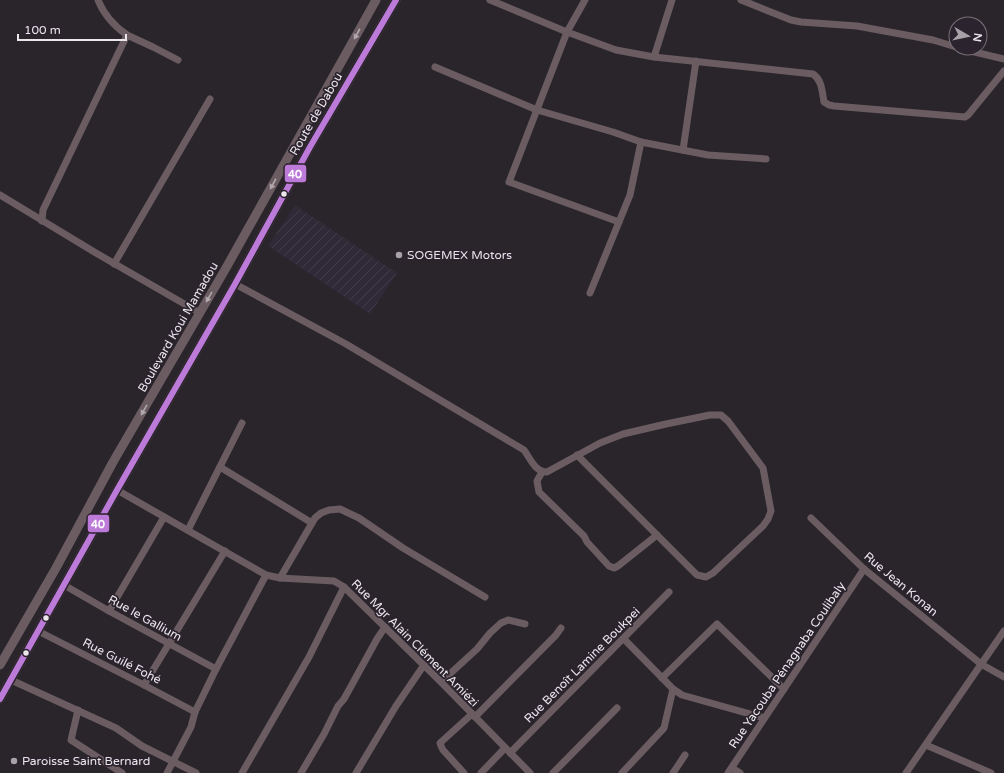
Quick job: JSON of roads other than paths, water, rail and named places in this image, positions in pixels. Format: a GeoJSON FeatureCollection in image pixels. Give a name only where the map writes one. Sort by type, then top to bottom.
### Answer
{"type":"FeatureCollection","features":[{"type":"Feature","properties":{"kind":"main road","name":"Boulevard Koui Mamadou"},"geometry":{"type":"LineString","coordinates":[[0,663],[56,568],[113,462],[200,313],[376,0]]}},
{"type":"Feature","properties":{"kind":"main road","name":"Route de Dabou"},"geometry":{"type":"LineString","coordinates":[[235,284],[310,147],[396,0]]}},
{"type":"Feature","properties":{"kind":"main road"},"geometry":{"type":"LineString","coordinates":[[0,699],[235,284]]}},
{"type":"Feature","properties":{"kind":"street"},"geometry":{"type":"LineString","coordinates":[[98,0],[102,10],[117,28],[127,35],[178,60]]}},
{"type":"Feature","properties":{"kind":"street"},"geometry":{"type":"LineString","coordinates":[[490,0],[567,32],[616,50],[654,57],[813,74],[820,81],[824,102],[829,105],[961,117],[968,115],[1004,71]]}},
{"type":"Feature","properties":{"kind":"street"},"geometry":{"type":"LineString","coordinates":[[585,0],[567,32],[509,182],[619,222]]}},
{"type":"Feature","properties":{"kind":"street"},"geometry":{"type":"LineString","coordinates":[[654,57],[672,0]]}},
{"type":"Feature","properties":{"kind":"street"},"geometry":{"type":"LineString","coordinates":[[741,0],[791,20],[857,26],[933,40],[948,45]]}},
{"type":"Feature","properties":{"kind":"street"},"geometry":{"type":"LineString","coordinates":[[42,221],[43,210],[127,35]]}},
{"type":"Feature","properties":{"kind":"street"},"geometry":{"type":"LineString","coordinates":[[988,55],[1004,59]]}},
{"type":"Feature","properties":{"kind":"street"},"geometry":{"type":"LineString","coordinates":[[683,150],[696,61]]}},
{"type":"Feature","properties":{"kind":"street"},"geometry":{"type":"LineString","coordinates":[[435,67],[537,110],[614,132],[641,142],[708,155],[766,159]]}},
{"type":"Feature","properties":{"kind":"street"},"geometry":{"type":"LineString","coordinates":[[114,264],[210,99]]}},
{"type":"Feature","properties":{"kind":"street"},"geometry":{"type":"LineString","coordinates":[[590,294],[630,195],[641,142]]}},
{"type":"Feature","properties":{"kind":"street"},"geometry":{"type":"LineString","coordinates":[[0,195],[114,264],[200,313]]}},
{"type":"Feature","properties":{"kind":"street"},"geometry":{"type":"LineString","coordinates":[[235,284],[346,344],[524,450],[538,470],[542,472],[547,472],[577,455],[600,443],[643,428],[716,414],[721,415],[725,417],[763,468],[771,511],[763,526],[713,573],[706,577],[697,575],[577,455]]}},
{"type":"Feature","properties":{"kind":"street"},"geometry":{"type":"LineString","coordinates":[[188,530],[242,423]]}},
{"type":"Feature","properties":{"kind":"street"},"geometry":{"type":"LineString","coordinates":[[220,467],[312,523]]}},
{"type":"Feature","properties":{"kind":"street"},"geometry":{"type":"LineString","coordinates":[[542,472],[537,481],[539,492],[584,536],[587,542],[609,566],[614,568],[618,566],[657,535]]}},
{"type":"Feature","properties":{"kind":"street","name":"Rue Mgr Alain Clément Amiézi"},"geometry":{"type":"LineString","coordinates":[[117,490],[266,575],[280,578],[334,581],[344,587],[441,682],[528,772]]}},
{"type":"Feature","properties":{"kind":"street"},"geometry":{"type":"LineString","coordinates":[[280,578],[315,518],[321,513],[329,510],[340,509],[359,518],[403,548],[485,597]]}},
{"type":"Feature","properties":{"kind":"street"},"geometry":{"type":"LineString","coordinates":[[109,612],[164,517]]}},
{"type":"Feature","properties":{"kind":"street","name":"Rue Jean Konan"},"geometry":{"type":"LineString","coordinates":[[811,518],[864,568],[981,664],[1004,677]]}},
{"type":"Feature","properties":{"kind":"street"},"geometry":{"type":"LineString","coordinates":[[144,685],[225,551]]}},
{"type":"Feature","properties":{"kind":"street","name":"Rue Yacouba Pénagnaba Coulibaly"},"geometry":{"type":"LineString","coordinates":[[730,770],[864,568]]}},
{"type":"Feature","properties":{"kind":"street"},"geometry":{"type":"LineString","coordinates":[[167,773],[172,760],[191,727],[195,712],[216,669],[266,575]]}},
{"type":"Feature","properties":{"kind":"street","name":"Rue le Gallium"},"geometry":{"type":"LineString","coordinates":[[64,586],[109,612],[216,669]]}},
{"type":"Feature","properties":{"kind":"street"},"geometry":{"type":"LineString","coordinates":[[242,773],[309,657],[344,587]]}},
{"type":"Feature","properties":{"kind":"street","name":"Rue Benoît Lamine Boukpei"},"geometry":{"type":"LineString","coordinates":[[481,773],[624,639],[669,592]]}},
{"type":"Feature","properties":{"kind":"street"},"geometry":{"type":"LineString","coordinates":[[441,682],[477,649],[490,633],[501,623],[508,620],[525,624]]}},
{"type":"Feature","properties":{"kind":"street"},"geometry":{"type":"LineString","coordinates":[[662,678],[717,624],[784,689]]}},
{"type":"Feature","properties":{"kind":"street"},"geometry":{"type":"LineString","coordinates":[[301,773],[324,734],[338,706],[344,699],[385,627]]}},
{"type":"Feature","properties":{"kind":"street"},"geometry":{"type":"LineString","coordinates":[[463,773],[443,750],[440,743],[473,716],[556,635],[561,628]]}},
{"type":"Feature","properties":{"kind":"street","name":"Rue Guilé Fohé"},"geometry":{"type":"LineString","coordinates":[[38,631],[195,712]]}},
{"type":"Feature","properties":{"kind":"street"},"geometry":{"type":"LineString","coordinates":[[906,773],[1004,631]]}},
{"type":"Feature","properties":{"kind":"street"},"geometry":{"type":"LineString","coordinates":[[624,639],[673,689],[682,695],[764,718]]}},
{"type":"Feature","properties":{"kind":"street"},"geometry":{"type":"LineString","coordinates":[[356,773],[396,706],[424,665]]}},
{"type":"Feature","properties":{"kind":"street"},"geometry":{"type":"LineString","coordinates":[[10,680],[116,728],[142,746],[196,773]]}},
{"type":"Feature","properties":{"kind":"street"},"geometry":{"type":"LineString","coordinates":[[622,773],[664,728],[673,689]]}},
{"type":"Feature","properties":{"kind":"street"},"geometry":{"type":"LineString","coordinates":[[553,773],[617,708]]}},
{"type":"Feature","properties":{"kind":"street"},"geometry":{"type":"LineString","coordinates":[[78,710],[71,740],[122,773]]}},
{"type":"Feature","properties":{"kind":"street"},"geometry":{"type":"LineString","coordinates":[[926,745],[991,773]]}},
{"type":"Feature","properties":{"kind":"street"},"geometry":{"type":"LineString","coordinates":[[673,773],[685,755]]}},
{"type":"Feature","properties":{"kind":"street"},"geometry":{"type":"LineString","coordinates":[[730,770],[740,773]]}},
{"type":"Feature","properties":{"kind":"place","name":"SOGEMEX Motors"},"geometry":{"type":"Point","coordinates":[399,255]}},
{"type":"Feature","properties":{"kind":"place","name":"Paroisse Saint Bernard"},"geometry":{"type":"Point","coordinates":[14,761]}}]}
